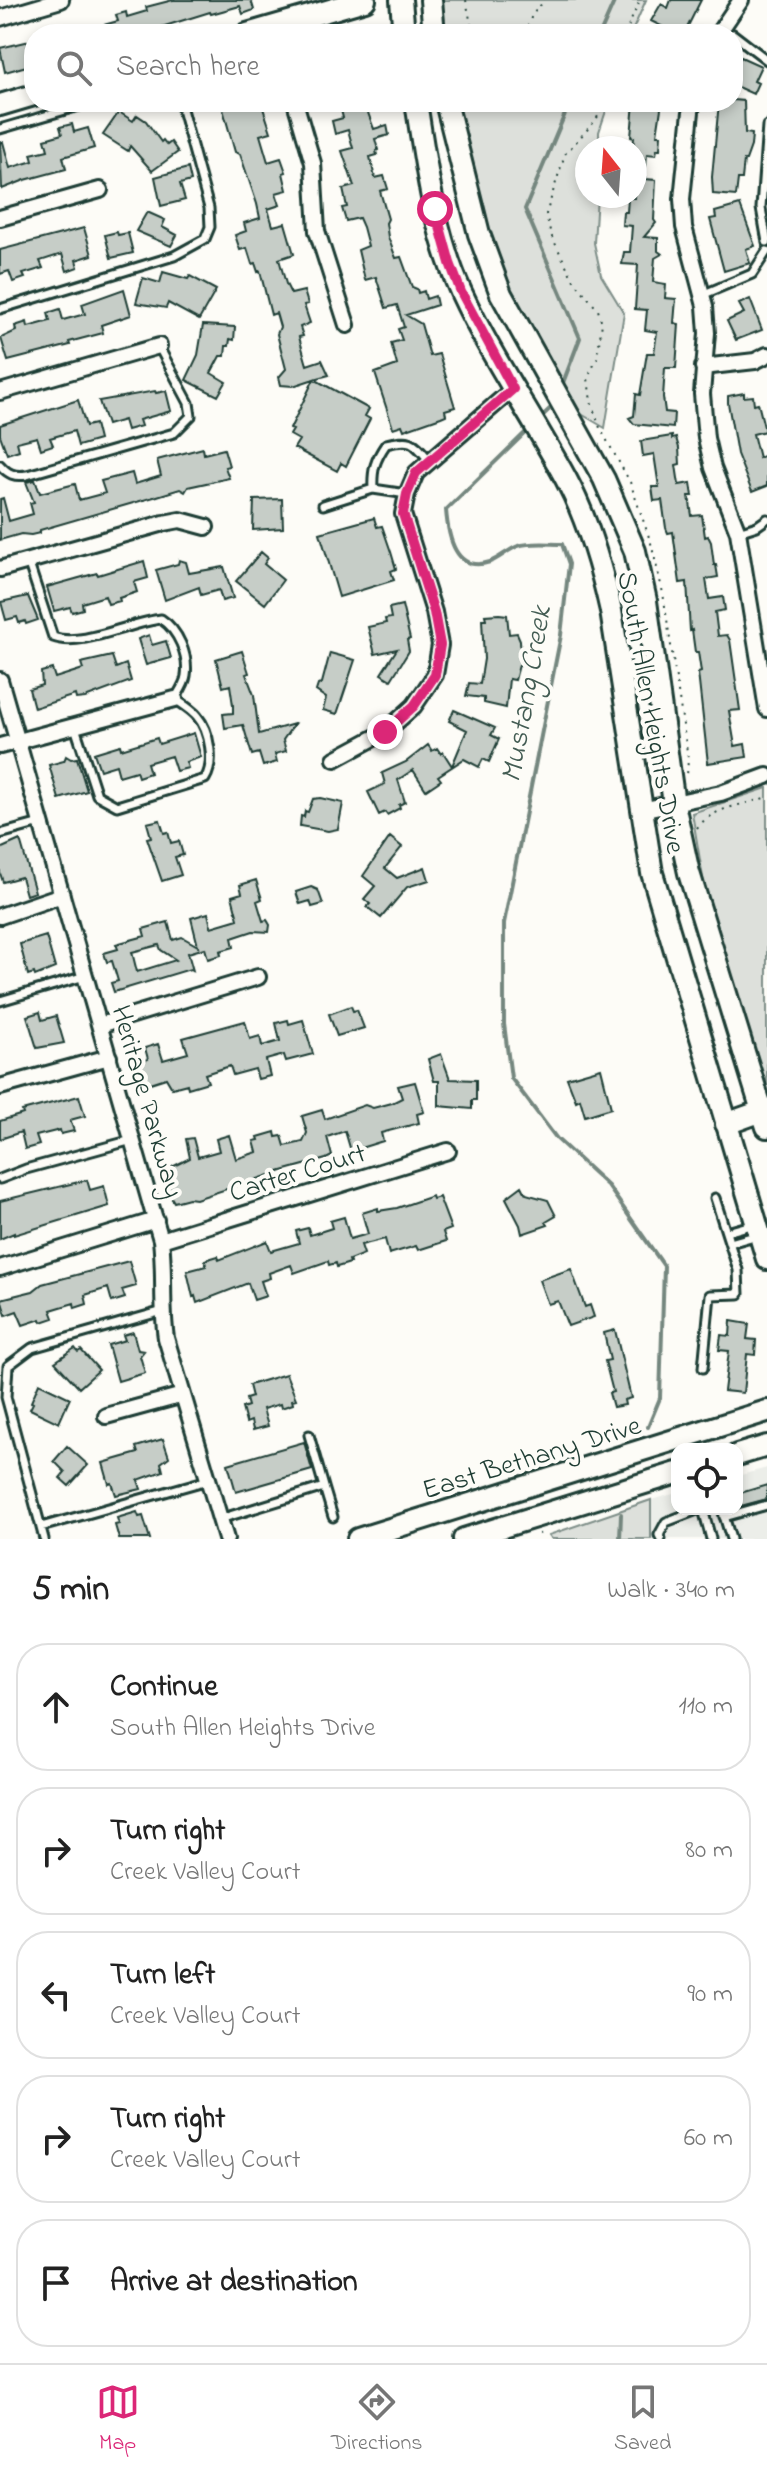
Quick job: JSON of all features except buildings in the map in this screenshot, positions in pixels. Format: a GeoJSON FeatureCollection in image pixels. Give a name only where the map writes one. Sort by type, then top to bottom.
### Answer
{"type":"FeatureCollection","features":[{"type":"Feature","properties":{"kind":"main road"},"geometry":{"type":"LineString","coordinates":[[289,24],[365,0]]}},
{"type":"Feature","properties":{"kind":"main road"},"geometry":{"type":"LineString","coordinates":[[401,0],[403,24]]}},
{"type":"Feature","properties":{"kind":"main road"},"geometry":{"type":"LineString","coordinates":[[431,0],[433,24]]}},
{"type":"Feature","properties":{"kind":"main road"},"geometry":{"type":"LineString","coordinates":[[0,105],[24,98]]}},
{"type":"Feature","properties":{"kind":"main road","name":"South Allen Heights Drive"},"geometry":{"type":"LineString","coordinates":[[417,112],[424,156],[450,263],[461,292],[567,481],[589,530],[611,611],[652,873],[767,1259]]}},
{"type":"Feature","properties":{"kind":"main road","name":"South Allen Heights Drive"},"geometry":{"type":"LineString","coordinates":[[448,112],[479,234],[501,294],[604,479],[635,551],[646,601],[674,804],[693,887],[765,1119]]}},
{"type":"Feature","properties":{"kind":"main road"},"geometry":{"type":"LineString","coordinates":[[726,1124],[765,1119]]}},
{"type":"Feature","properties":{"kind":"main road","name":"East Bethany Drive"},"geometry":{"type":"LineString","coordinates":[[358,1539],[767,1411]]}},
{"type":"Feature","properties":{"kind":"main road"},"geometry":{"type":"LineString","coordinates":[[743,1453],[767,1446]]}},
{"type":"Feature","properties":{"kind":"main road"},"geometry":{"type":"LineString","coordinates":[[464,1539],[671,1475]]}},
{"type":"Feature","properties":{"kind":"street"},"geometry":{"type":"LineString","coordinates":[[0,18],[61,0]]}},
{"type":"Feature","properties":{"kind":"street"},"geometry":{"type":"LineString","coordinates":[[730,24],[741,0]]}},
{"type":"Feature","properties":{"kind":"street"},"geometry":{"type":"LineString","coordinates":[[298,112],[313,163],[317,231],[347,325]]}},
{"type":"Feature","properties":{"kind":"street"},"geometry":{"type":"LineString","coordinates":[[690,112],[682,199],[684,227],[702,295],[707,333],[703,367],[706,438],[713,468],[738,532],[760,613],[767,709]]}},
{"type":"Feature","properties":{"kind":"street"},"geometry":{"type":"LineString","coordinates":[[0,218],[100,190]]}},
{"type":"Feature","properties":{"kind":"street"},"geometry":{"type":"LineString","coordinates":[[0,392],[159,346]]}},
{"type":"Feature","properties":{"kind":"street"},"geometry":{"type":"LineString","coordinates":[[703,367],[755,361],[767,355]]}},
{"type":"Feature","properties":{"kind":"street"},"geometry":{"type":"LineString","coordinates":[[335,759],[385,732],[414,706],[435,675],[440,645],[434,612],[403,514],[416,473],[516,394]]}},
{"type":"Feature","properties":{"kind":"street"},"geometry":{"type":"LineString","coordinates":[[0,569],[164,523],[180,520],[206,527]]}},
{"type":"Feature","properties":{"kind":"street","name":"Heritage Parkway"},"geometry":{"type":"LineString","coordinates":[[0,680],[156,1220],[165,1273],[163,1311],[166,1338],[226,1539]]}},
{"type":"Feature","properties":{"kind":"street"},"geometry":{"type":"LineString","coordinates":[[0,746],[175,699]]}},
{"type":"Feature","properties":{"kind":"street"},"geometry":{"type":"LineString","coordinates":[[641,810],[721,793],[767,776]]}},
{"type":"Feature","properties":{"kind":"street"},"geometry":{"type":"LineString","coordinates":[[0,916],[62,895]]}},
{"type":"Feature","properties":{"kind":"street"},"geometry":{"type":"LineString","coordinates":[[100,1025],[258,977]]}},
{"type":"Feature","properties":{"kind":"street"},"geometry":{"type":"LineString","coordinates":[[0,1087],[109,1057]]}},
{"type":"Feature","properties":{"kind":"street","name":"Carter Court"},"geometry":{"type":"LineString","coordinates":[[161,1240],[448,1151]]}},
{"type":"Feature","properties":{"kind":"street"},"geometry":{"type":"LineString","coordinates":[[0,1268],[156,1220]]}},
{"type":"Feature","properties":{"kind":"street"},"geometry":{"type":"LineString","coordinates":[[106,1416],[183,1395]]}},
{"type":"Feature","properties":{"kind":"lane"},"geometry":{"type":"LineString","coordinates":[[743,43],[767,60]]}},
{"type":"Feature","properties":{"kind":"lane"},"geometry":{"type":"LineString","coordinates":[[0,129],[59,112]]}},
{"type":"Feature","properties":{"kind":"lane"},"geometry":{"type":"LineString","coordinates":[[0,309],[174,256],[205,239],[210,227],[209,208],[183,112]]}},
{"type":"Feature","properties":{"kind":"lane"},"geometry":{"type":"LineString","coordinates":[[767,126],[761,208],[767,242]]}},
{"type":"Feature","properties":{"kind":"lane"},"geometry":{"type":"LineString","coordinates":[[702,295],[752,274],[767,251]]}},
{"type":"Feature","properties":{"kind":"lane"},"geometry":{"type":"LineString","coordinates":[[0,465],[17,477],[174,433],[191,416],[189,403],[159,346]]}},
{"type":"Feature","properties":{"kind":"lane"},"geometry":{"type":"LineString","coordinates":[[373,489],[372,472],[376,458],[386,444],[405,440],[414,442],[430,461]]}},
{"type":"Feature","properties":{"kind":"lane"},"geometry":{"type":"LineString","coordinates":[[323,505],[373,489],[407,494]]}},
{"type":"Feature","properties":{"kind":"lane"},"geometry":{"type":"LineString","coordinates":[[738,532],[767,519]]}},
{"type":"Feature","properties":{"kind":"lane"},"geometry":{"type":"LineString","coordinates":[[28,561],[53,637],[61,641],[161,619],[170,624],[178,636],[186,660],[186,675],[175,699],[202,725],[209,746],[209,772],[205,779],[117,806],[110,805],[97,795],[75,727]]}},
{"type":"Feature","properties":{"kind":"lane"},"geometry":{"type":"LineString","coordinates":[[0,834],[41,823]]}},
{"type":"Feature","properties":{"kind":"lane"},"geometry":{"type":"LineString","coordinates":[[0,1001],[85,976]]}},
{"type":"Feature","properties":{"kind":"lane"},"geometry":{"type":"LineString","coordinates":[[0,1179],[133,1140]]}},
{"type":"Feature","properties":{"kind":"lane"},"geometry":{"type":"LineString","coordinates":[[703,1368],[710,1295],[739,1294],[738,1270],[715,1198]]}},
{"type":"Feature","properties":{"kind":"lane"},"geometry":{"type":"LineString","coordinates":[[727,1232],[758,1229]]}},
{"type":"Feature","properties":{"kind":"lane"},"geometry":{"type":"LineString","coordinates":[[730,1243],[758,1229]]}},
{"type":"Feature","properties":{"kind":"lane"},"geometry":{"type":"LineString","coordinates":[[44,1539],[6,1397],[8,1366],[32,1348],[163,1311]]}},
{"type":"Feature","properties":{"kind":"lane"},"geometry":{"type":"LineString","coordinates":[[309,1435],[333,1517]]}},
{"type":"Feature","properties":{"kind":"lane"},"geometry":{"type":"LineString","coordinates":[[41,1527],[208,1480]]}},
{"type":"Feature","properties":{"kind":"lane"},"geometry":{"type":"LineString","coordinates":[[220,1519],[324,1487]]}},
{"type":"Feature","properties":{"kind":"lane"},"geometry":{"type":"LineString","coordinates":[[743,1509],[767,1505]]}},
{"type":"Feature","properties":{"kind":"lane"},"geometry":{"type":"LineString","coordinates":[[661,1539],[659,1535],[666,1522],[685,1515]]}},
{"type":"Feature","properties":{"kind":"lane"},"geometry":{"type":"LineString","coordinates":[[703,1515],[711,1539]]}},
{"type":"Feature","properties":{"kind":"lane"},"geometry":{"type":"LineString","coordinates":[[724,1515],[731,1539]]}},
{"type":"Feature","properties":{"kind":"path"},"geometry":{"type":"LineString","coordinates":[[466,0],[471,24]]}},
{"type":"Feature","properties":{"kind":"path"},"geometry":{"type":"LineString","coordinates":[[529,24],[545,0]]}},
{"type":"Feature","properties":{"kind":"path"},"geometry":{"type":"LineString","coordinates":[[629,24],[640,0]]}},
{"type":"Feature","properties":{"kind":"path"},"geometry":{"type":"LineString","coordinates":[[600,112],[565,154],[546,214],[551,235],[573,279],[598,310],[602,323],[599,348],[588,378],[591,402],[600,428],[630,482],[651,543],[663,593],[686,743],[686,782]]}},
{"type":"Feature","properties":{"kind":"path"},"geometry":{"type":"LineString","coordinates":[[692,836],[704,820],[716,812],[767,797]]}},
{"type":"Feature","properties":{"kind":"shaded area"},"geometry":{"type":"Polygon","coordinates":[[[441,0],[646,0],[635,24],[442,24],[441,0]]]}},
{"type":"Feature","properties":{"kind":"shaded area"},"geometry":{"type":"Polygon","coordinates":[[[457,112],[606,112],[599,136],[575,136],[575,208],[596,208],[594,243],[601,275],[624,313],[605,428],[578,412],[513,297],[484,218],[457,112]]]}},
{"type":"Feature","properties":{"kind":"shaded area"},"geometry":{"type":"Polygon","coordinates":[[[767,788],[767,1094],[708,907],[692,813],[767,788]]]}},
{"type":"Feature","properties":{"kind":"shaded area"},"geometry":{"type":"Polygon","coordinates":[[[767,1468],[767,1539],[651,1539],[651,1500],[671,1495],[671,1515],[743,1515],[743,1474],[767,1468]]]}},
{"type":"Feature","properties":{"kind":"shaded area"},"geometry":{"type":"Polygon","coordinates":[[[651,1500],[651,1539],[552,1539],[549,1535],[651,1500]]]}},
{"type":"Feature","properties":{"kind":"waterway","name":"Mustang Creek"},"geometry":{"type":"LineString","coordinates":[[604,24],[615,0]]}},
{"type":"Feature","properties":{"kind":"waterway","name":"Mustang Creek"},"geometry":{"type":"LineString","coordinates":[[561,388],[580,338],[525,209],[566,112]]}},
{"type":"Feature","properties":{"kind":"waterway","name":"Mustang Creek"},"geometry":{"type":"LineString","coordinates":[[538,420],[555,404]]}},
{"type":"Feature","properties":{"kind":"waterway","name":"Mustang Creek"},"geometry":{"type":"LineString","coordinates":[[529,429],[446,510],[452,541],[461,558],[469,563],[490,562],[518,546],[562,544],[569,564],[561,635],[504,923],[504,1024],[511,1078],[557,1139],[608,1186],[664,1266],[660,1398],[648,1427]]}},
{"type":"Feature","properties":{"kind":"waterway","name":"Mustang Creek"},"geometry":{"type":"LineString","coordinates":[[620,1539],[621,1514]]}},
{"type":"Feature","properties":{"kind":"route"},"geometry":{"type":"LineString","coordinates":[[385,732],[414,706],[435,675],[440,645],[434,612],[403,514],[407,494],[416,473],[513,389],[461,292],[435,209]]}}]}
